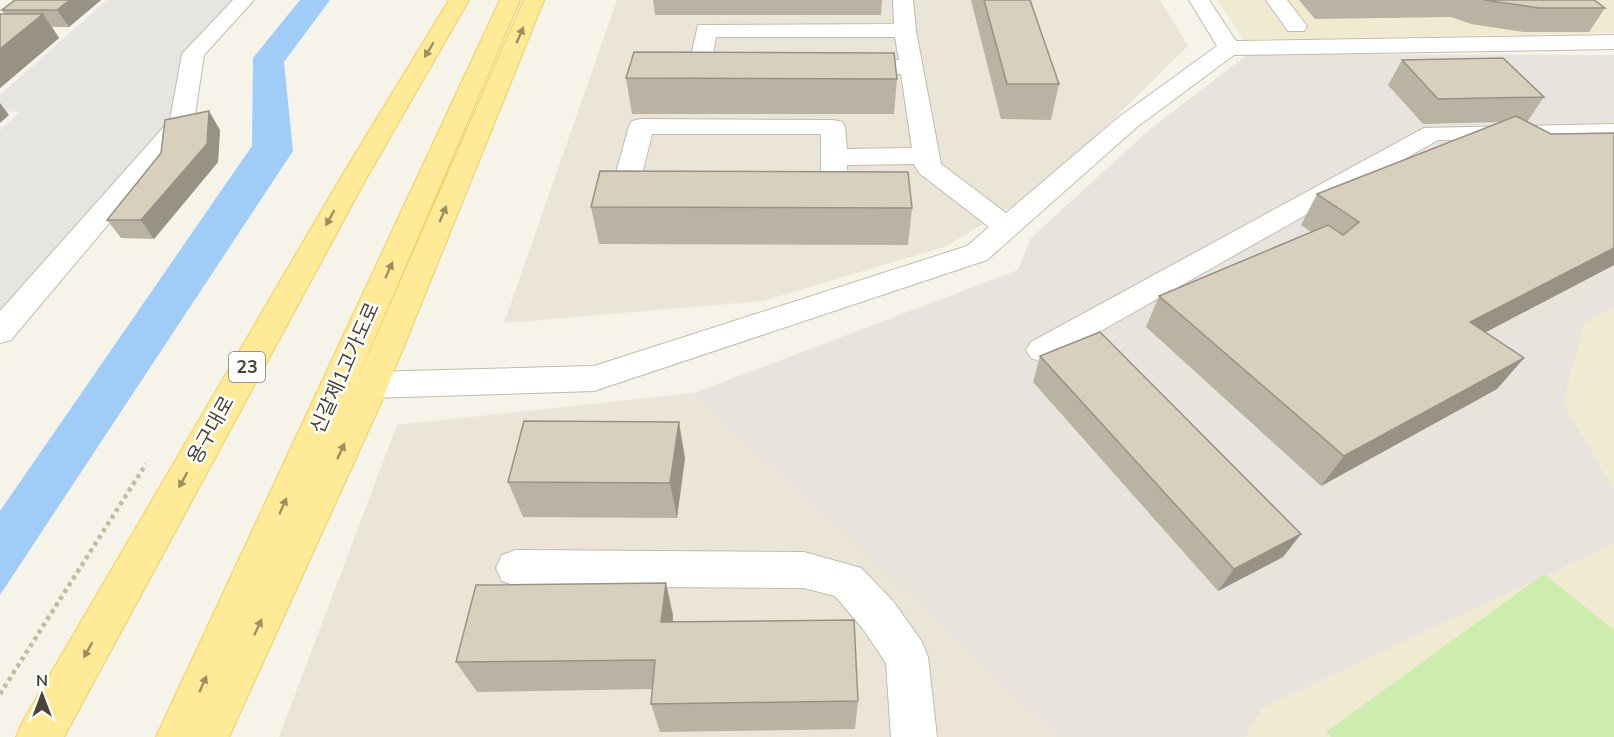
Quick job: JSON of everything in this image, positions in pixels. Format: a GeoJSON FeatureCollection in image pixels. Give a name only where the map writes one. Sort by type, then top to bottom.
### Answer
{"type":"FeatureCollection","features":[{"type":"Feature","properties":{"kind":"main road","name":"용구대로"},"geometry":{"type":"LineString","coordinates":[[39,737],[353,179],[459,0]]}},
{"type":"Feature","properties":{"kind":"main road","name":"신갈제1고가도로"},"geometry":{"type":"LineString","coordinates":[[179,737],[510,0]]}},
{"type":"Feature","properties":{"kind":"main road"},"geometry":{"type":"LineString","coordinates":[[206,737],[371,385],[534,0]]}},
{"type":"Feature","properties":{"kind":"street"},"geometry":{"type":"LineString","coordinates":[[0,332],[182,121],[193,54],[244,0]]}},
{"type":"Feature","properties":{"kind":"street"},"geometry":{"type":"LineString","coordinates":[[903,0],[905,31],[928,167],[1008,228]]}},
{"type":"Feature","properties":{"kind":"street"},"geometry":{"type":"LineString","coordinates":[[1199,0],[1229,48]]}},
{"type":"Feature","properties":{"kind":"street"},"geometry":{"type":"LineString","coordinates":[[1276,0],[1296,26]]}},
{"type":"Feature","properties":{"kind":"street"},"geometry":{"type":"LineString","coordinates":[[747,66],[700,66],[706,30],[905,31]]}},
{"type":"Feature","properties":{"kind":"street"},"geometry":{"type":"LineString","coordinates":[[371,385],[594,378],[977,253],[1128,122],[1229,48],[1582,43],[1610,52]]}},
{"type":"Feature","properties":{"kind":"street"},"geometry":{"type":"LineString","coordinates":[[829,66],[911,67]]}},
{"type":"Feature","properties":{"kind":"street"},"geometry":{"type":"LineString","coordinates":[[671,194],[624,194],[641,126],[833,127],[834,195],[788,195]]}},
{"type":"Feature","properties":{"kind":"street"},"geometry":{"type":"LineString","coordinates":[[1042,350],[1432,133],[1614,131]]}},
{"type":"Feature","properties":{"kind":"street"},"geometry":{"type":"LineString","coordinates":[[834,157],[926,156]]}},
{"type":"Feature","properties":{"kind":"street"},"geometry":{"type":"LineString","coordinates":[[516,568],[804,570],[847,581],[878,615],[907,657],[914,737]]}},
{"type":"Feature","properties":{"kind":"shaded area"},"geometry":{"type":"Polygon","coordinates":[[[107,0],[244,0],[193,54],[182,121],[0,332],[0,130],[20,112],[0,111],[0,95],[107,0]]]}},
{"type":"Feature","properties":{"kind":"shaded area"},"geometry":{"type":"Polygon","coordinates":[[[617,0],[1160,0],[1188,46],[1046,185],[947,246],[763,301],[504,323],[617,0]]]}},
{"type":"Feature","properties":{"kind":"shaded area"},"geometry":{"type":"Polygon","coordinates":[[[1217,0],[1614,0],[1614,33],[1244,40],[1217,0]]]}},
{"type":"Feature","properties":{"kind":"shaded area"},"geometry":{"type":"Polygon","coordinates":[[[1248,54],[1614,55],[1614,308],[1563,403],[1614,489],[1614,544],[1263,708],[1246,737],[1060,737],[694,393],[1018,270],[1031,238],[1149,130],[1248,54]]]}},
{"type":"Feature","properties":{"kind":"shaded area"},"geometry":{"type":"Polygon","coordinates":[[[1614,307],[1614,489],[1563,403],[1584,323],[1614,307]]]}},
{"type":"Feature","properties":{"kind":"shaded area"},"geometry":{"type":"Polygon","coordinates":[[[694,393],[1060,737],[279,737],[397,425],[694,393]]]}},
{"type":"Feature","properties":{"kind":"shaded area"},"geometry":{"type":"Polygon","coordinates":[[[1614,544],[1614,737],[1246,737],[1262,708],[1614,544]]]}},
{"type":"Feature","properties":{"kind":"green space"},"geometry":{"type":"Polygon","coordinates":[[[1544,574],[1614,630],[1614,737],[1331,737],[1326,732],[1544,574]]]}},
{"type":"Feature","properties":{"kind":"water"},"geometry":{"type":"Polygon","coordinates":[[[300,0],[330,0],[284,62],[293,151],[0,595],[0,511],[252,146],[253,58],[300,0]]]}},
{"type":"Feature","properties":{"kind":"building"},"geometry":{"type":"Polygon","coordinates":[[[15,0],[70,0],[57,10],[2,10],[15,0]]]}},
{"type":"Feature","properties":{"kind":"building"},"geometry":{"type":"Polygon","coordinates":[[[984,0],[1030,0],[1059,84],[1007,84],[984,0]]]}},
{"type":"Feature","properties":{"kind":"building"},"geometry":{"type":"Polygon","coordinates":[[[1484,0],[1594,0],[1605,8],[1539,8],[1484,0]]]}},
{"type":"Feature","properties":{"kind":"building"},"geometry":{"type":"Polygon","coordinates":[[[0,14],[43,14],[0,49],[0,14]]]}},
{"type":"Feature","properties":{"kind":"building"},"geometry":{"type":"Polygon","coordinates":[[[634,52],[894,53],[897,79],[626,78],[634,52]]]}},
{"type":"Feature","properties":{"kind":"building"},"geometry":{"type":"Polygon","coordinates":[[[1503,58],[1544,97],[1438,99],[1402,60],[1503,58]]]}},
{"type":"Feature","properties":{"kind":"building"},"geometry":{"type":"Polygon","coordinates":[[[209,111],[207,144],[141,220],[107,220],[161,153],[165,120],[209,111]]]}},
{"type":"Feature","properties":{"kind":"building"},"geometry":{"type":"Polygon","coordinates":[[[1516,116],[1551,134],[1614,133],[1614,248],[1470,322],[1524,358],[1344,456],[1159,296],[1328,225],[1343,235],[1359,222],[1317,194],[1516,116]]]}},
{"type":"Feature","properties":{"kind":"building"},"geometry":{"type":"Polygon","coordinates":[[[600,171],[908,172],[912,208],[591,207],[600,171]]]}},
{"type":"Feature","properties":{"kind":"building"},"geometry":{"type":"Polygon","coordinates":[[[1100,332],[1301,534],[1234,569],[1040,356],[1100,332]]]}},
{"type":"Feature","properties":{"kind":"building"},"geometry":{"type":"Polygon","coordinates":[[[524,421],[679,422],[670,483],[508,482],[524,421]]]}},
{"type":"Feature","properties":{"kind":"building"},"geometry":{"type":"Polygon","coordinates":[[[666,583],[661,622],[854,620],[858,701],[651,704],[655,660],[456,662],[476,585],[666,583]]]}}]}
